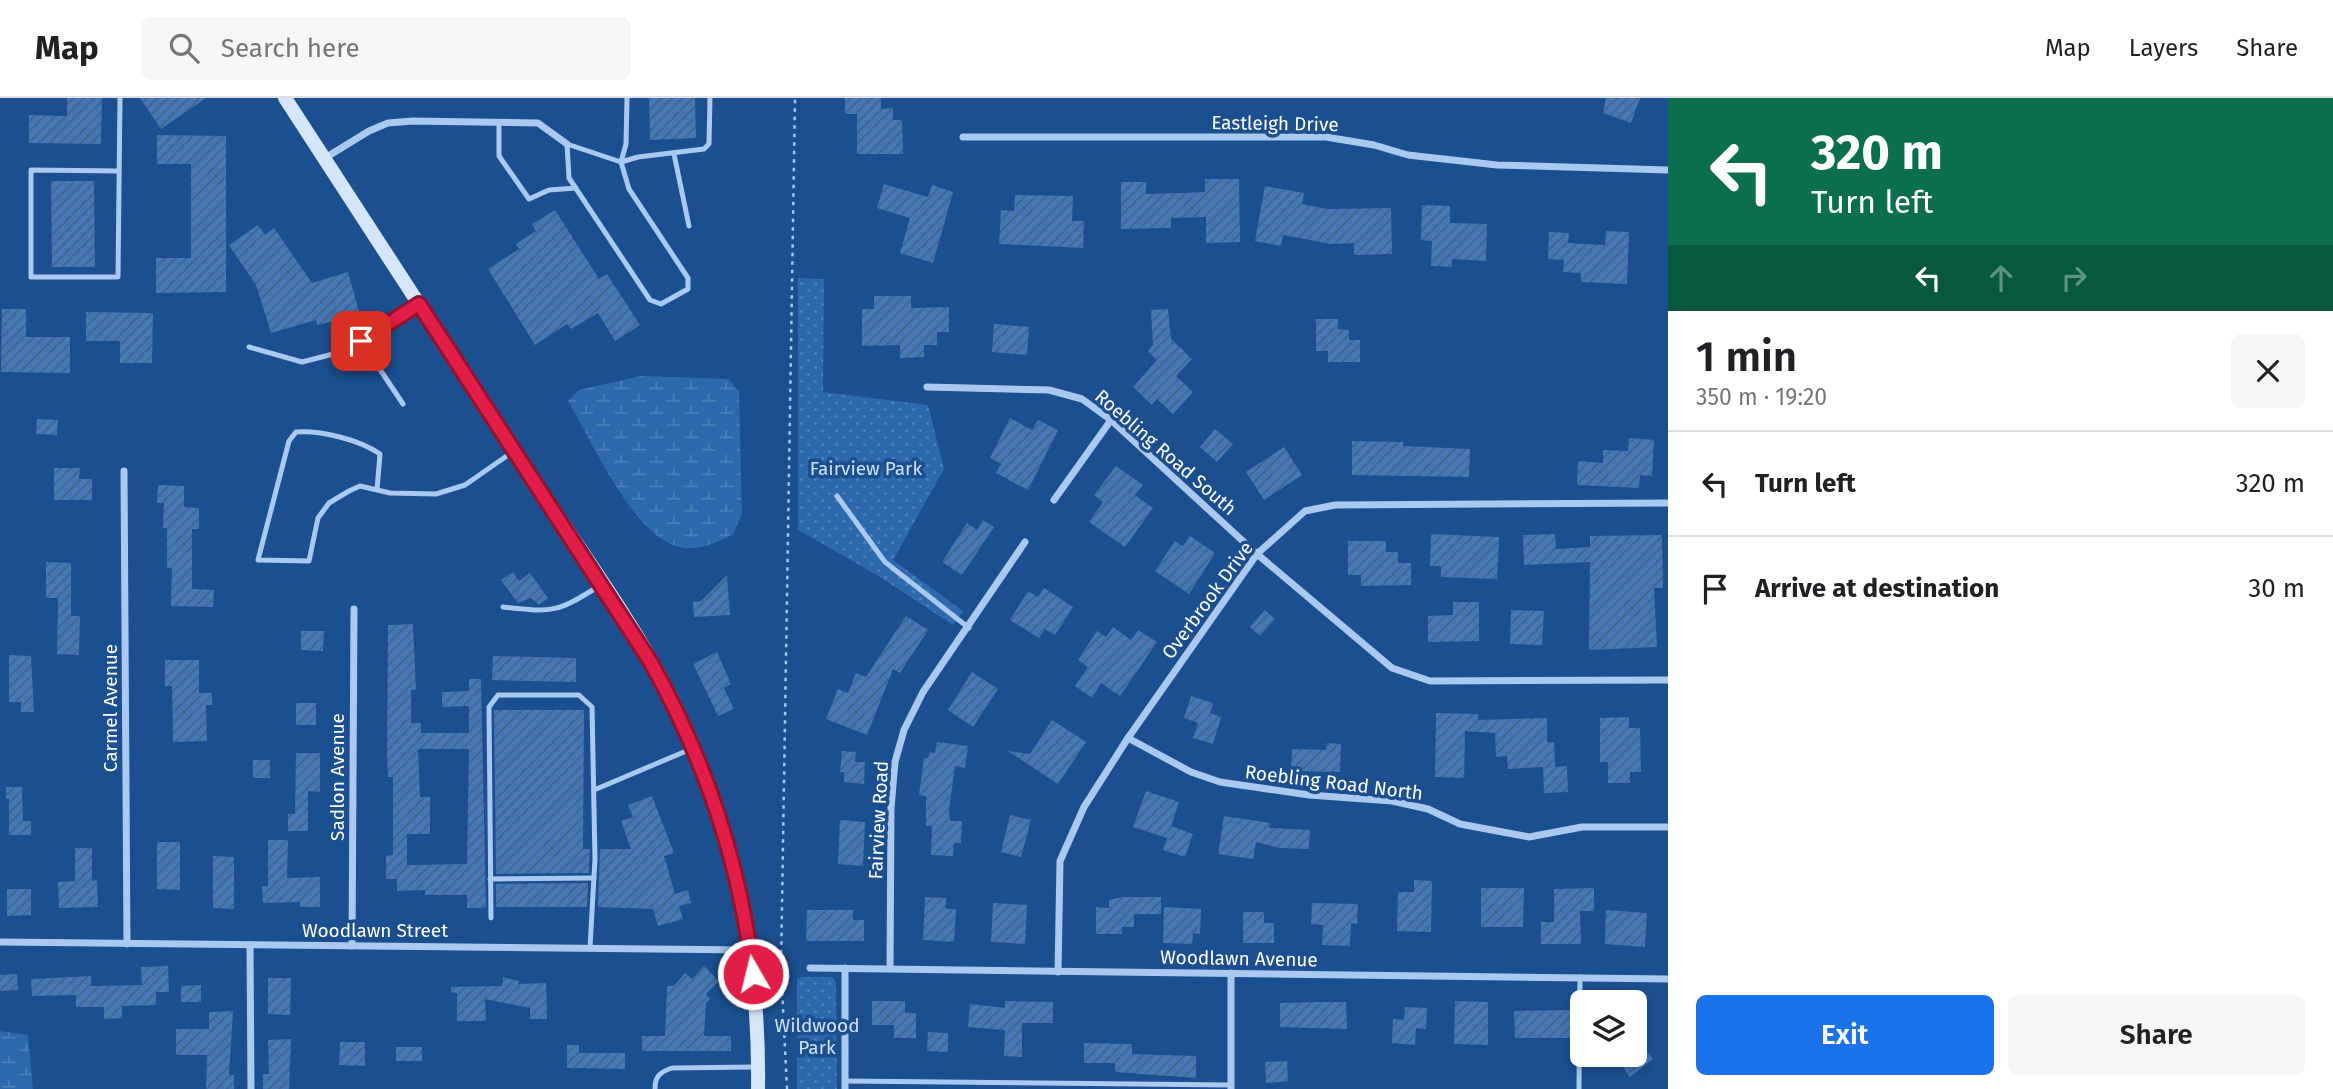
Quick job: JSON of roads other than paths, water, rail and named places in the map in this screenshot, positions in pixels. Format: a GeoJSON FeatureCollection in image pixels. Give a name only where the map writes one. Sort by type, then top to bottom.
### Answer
{"type":"FeatureCollection","features":[{"type":"Feature","properties":{"kind":"main road"},"geometry":{"type":"LineString","coordinates":[[285,98],[650,661],[694,748],[724,829],[750,950],[759,1067],[758,1089]]}},
{"type":"Feature","properties":{"kind":"street"},"geometry":{"type":"LineString","coordinates":[[325,158],[369,131],[388,123],[538,122],[568,144]]}},
{"type":"Feature","properties":{"kind":"street","name":"Eastleigh Drive"},"geometry":{"type":"LineString","coordinates":[[963,137],[1326,137],[1374,145],[1408,155],[1497,165],[1668,170]]}},
{"type":"Feature","properties":{"kind":"street","name":"Roebling Road South"},"geometry":{"type":"LineString","coordinates":[[927,387],[1049,390],[1082,399],[1111,420],[1257,554],[1392,668],[1430,681],[1668,680]]}},
{"type":"Feature","properties":{"kind":"street"},"geometry":{"type":"LineString","coordinates":[[1054,500],[1111,420]]}},
{"type":"Feature","properties":{"kind":"street","name":"Carmel Avenue"},"geometry":{"type":"LineString","coordinates":[[124,471],[127,944]]}},
{"type":"Feature","properties":{"kind":"street","name":"Overbrook Drive"},"geometry":{"type":"LineString","coordinates":[[1058,972],[1060,861],[1084,807],[1128,738],[1257,554],[1305,511],[1335,505],[1668,503]]}},
{"type":"Feature","properties":{"kind":"street","name":"Fairview Road"},"geometry":{"type":"LineString","coordinates":[[890,968],[895,762],[904,730],[923,692],[969,628],[1024,542]]}},
{"type":"Feature","properties":{"kind":"street","name":"Sadlon Avenue"},"geometry":{"type":"LineString","coordinates":[[352,946],[354,609]]}},
{"type":"Feature","properties":{"kind":"street","name":"Roebling Road North"},"geometry":{"type":"LineString","coordinates":[[1128,738],[1191,772],[1220,782],[1309,795],[1392,801],[1429,809],[1460,824],[1529,837],[1582,827],[1668,827]]}},
{"type":"Feature","properties":{"kind":"street","name":"Woodlawn Street"},"geometry":{"type":"LineString","coordinates":[[0,943],[750,950]]}},
{"type":"Feature","properties":{"kind":"street"},"geometry":{"type":"LineString","coordinates":[[250,945],[251,1089]]}},
{"type":"Feature","properties":{"kind":"street","name":"Woodlawn Avenue"},"geometry":{"type":"LineString","coordinates":[[810,968],[1668,979]]}},
{"type":"Feature","properties":{"kind":"street"},"geometry":{"type":"LineString","coordinates":[[845,968],[845,1085]]}},
{"type":"Feature","properties":{"kind":"street"},"geometry":{"type":"LineString","coordinates":[[1231,973],[1231,1087]]}},
{"type":"Feature","properties":{"kind":"lane"},"geometry":{"type":"LineString","coordinates":[[119,171],[32,170],[30,277],[118,277],[120,98]]}},
{"type":"Feature","properties":{"kind":"lane"},"geometry":{"type":"LineString","coordinates":[[627,98],[626,144],[621,162],[629,189],[688,278],[688,289],[661,304],[650,300],[569,177],[568,144],[621,162],[638,157],[704,149],[709,144],[710,98]]}},
{"type":"Feature","properties":{"kind":"lane"},"geometry":{"type":"LineString","coordinates":[[499,122],[499,156],[529,199],[550,190],[576,188]]}},
{"type":"Feature","properties":{"kind":"lane"},"geometry":{"type":"LineString","coordinates":[[674,154],[689,226]]}},
{"type":"Feature","properties":{"kind":"lane"},"geometry":{"type":"LineString","coordinates":[[248,347],[302,362],[349,350],[419,304]]}},
{"type":"Feature","properties":{"kind":"lane"},"geometry":{"type":"LineString","coordinates":[[361,341],[402,404]]}},
{"type":"Feature","properties":{"kind":"lane"},"geometry":{"type":"LineString","coordinates":[[377,490],[380,454],[369,446],[307,431],[296,432],[289,441],[258,559],[309,561],[318,518],[329,503],[360,486],[377,490],[390,493],[446,491],[465,485],[514,451]]}},
{"type":"Feature","properties":{"kind":"lane"},"geometry":{"type":"LineString","coordinates":[[837,496],[886,562],[969,628]]}},
{"type":"Feature","properties":{"kind":"lane"},"geometry":{"type":"LineString","coordinates":[[503,607],[542,611],[563,608],[601,584]]}},
{"type":"Feature","properties":{"kind":"lane"},"geometry":{"type":"LineString","coordinates":[[491,918],[489,707],[498,695],[579,695],[593,707],[594,878],[590,947]]}},
{"type":"Feature","properties":{"kind":"lane"},"geometry":{"type":"LineString","coordinates":[[594,790],[694,748]]}},
{"type":"Feature","properties":{"kind":"lane"},"geometry":{"type":"LineString","coordinates":[[490,879],[594,878]]}},
{"type":"Feature","properties":{"kind":"lane"},"geometry":{"type":"LineString","coordinates":[[1579,1089],[1580,977]]}},
{"type":"Feature","properties":{"kind":"lane"},"geometry":{"type":"LineString","coordinates":[[654,1089],[655,1080],[661,1072],[672,1068],[759,1067]]}},
{"type":"Feature","properties":{"kind":"lane"},"geometry":{"type":"LineString","coordinates":[[845,1085],[1231,1087]]}},
{"type":"Feature","properties":{"kind":"park label","name":"Fairview Park"},"geometry":{"type":"Point","coordinates":[866,468]}},
{"type":"Feature","properties":{"kind":"park label","name":"Wildwood Park"},"geometry":{"type":"Point","coordinates":[817,1036]}}]}
